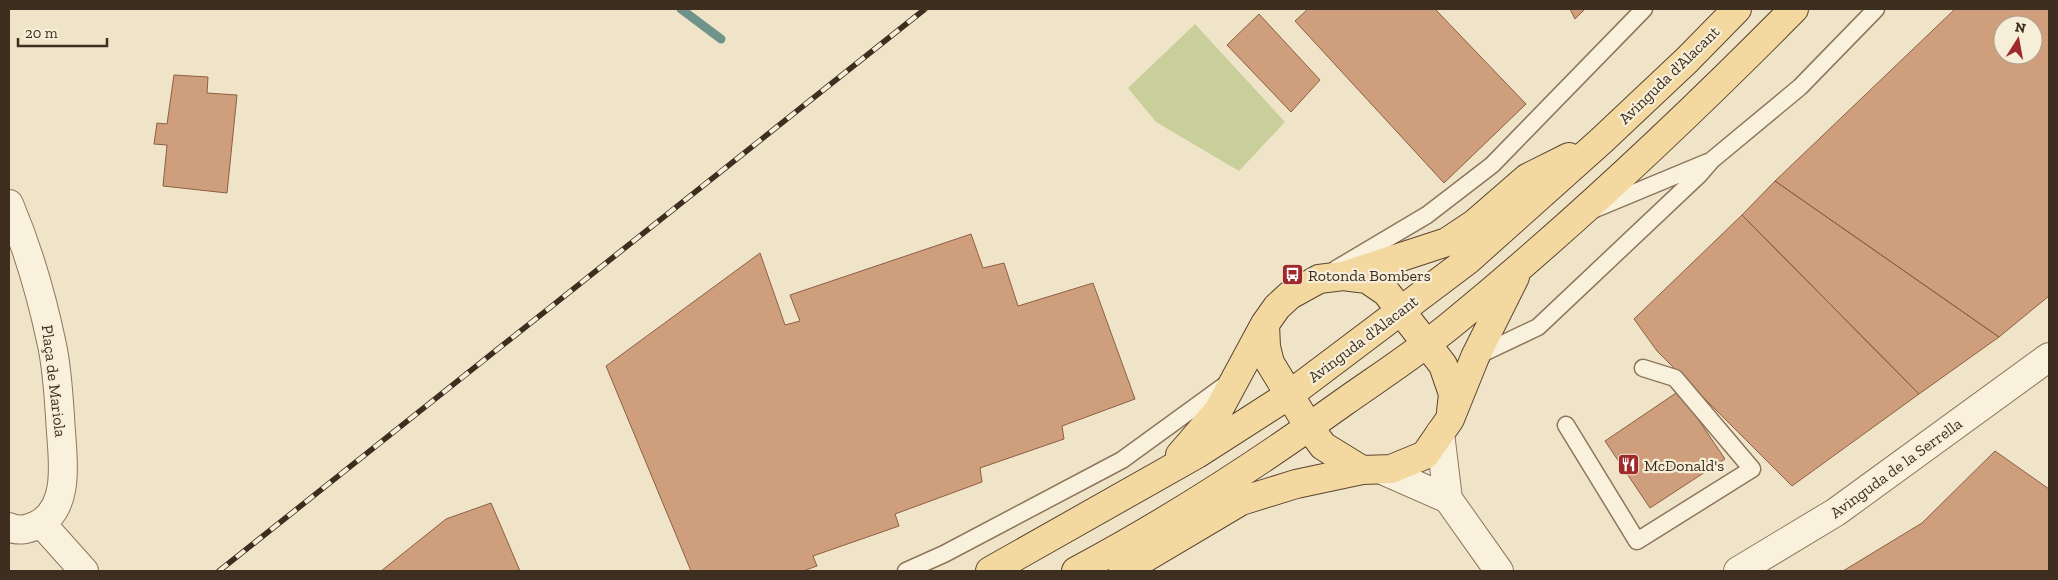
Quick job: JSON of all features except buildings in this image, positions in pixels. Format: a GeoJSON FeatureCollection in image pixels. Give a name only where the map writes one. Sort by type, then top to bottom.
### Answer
{"type":"FeatureCollection","features":[{"type":"Feature","properties":{"kind":"main road","name":"Avinguda d'Alacant"},"geometry":{"type":"LineString","coordinates":[[990,571],[1167,472],[1288,395],[1468,260],[1601,141],[1687,60],[1737,9]]}},
{"type":"Feature","properties":{"kind":"main road"},"geometry":{"type":"LineString","coordinates":[[1076,571],[1165,521],[1245,472],[1425,344],[1579,216],[1704,99],[1794,9]]}},
{"type":"Feature","properties":{"kind":"main road"},"geometry":{"type":"LineString","coordinates":[[1167,472],[1218,411],[1265,324],[1277,307],[1290,295],[1331,278],[1447,242],[1474,224],[1527,178],[1601,141]]}},
{"type":"Feature","properties":{"kind":"main road"},"geometry":{"type":"LineString","coordinates":[[1123,571],[1242,501],[1296,484],[1372,470],[1391,470],[1425,455],[1445,426],[1475,356],[1521,266]]}},
{"type":"Feature","properties":{"kind":"main road"},"geometry":{"type":"LineString","coordinates":[[1331,278],[1367,279],[1377,285],[1386,292],[1443,365],[1453,394],[1445,426]]}},
{"type":"Feature","properties":{"kind":"main road"},"geometry":{"type":"LineString","coordinates":[[1265,324],[1266,348],[1270,363],[1309,427],[1323,446],[1372,470]]}},
{"type":"Feature","properties":{"kind":"street","name":"Plaça de Mariola"},"geometry":{"type":"LineString","coordinates":[[9,204],[28,253],[42,301],[52,346],[58,392],[64,470],[61,493],[51,515],[41,523]]}},
{"type":"Feature","properties":{"kind":"street","name":"Avinguda de la Serrella"},"geometry":{"type":"LineString","coordinates":[[1738,571],[1836,512],[2049,357]]}},
{"type":"Feature","properties":{"kind":"street"},"geometry":{"type":"LineString","coordinates":[[1445,426],[1448,499],[1499,571]]}},
{"type":"Feature","properties":{"kind":"street"},"geometry":{"type":"LineString","coordinates":[[1372,470],[1448,499]]}},
{"type":"Feature","properties":{"kind":"street"},"geometry":{"type":"LineString","coordinates":[[9,527],[13,530],[26,530],[41,523],[84,571]]}},
{"type":"Feature","properties":{"kind":"lane"},"geometry":{"type":"LineString","coordinates":[[1331,278],[1427,215],[1492,165],[1644,9]]}},
{"type":"Feature","properties":{"kind":"lane"},"geometry":{"type":"LineString","coordinates":[[1475,356],[1538,327],[1699,175],[1712,160],[1800,86],[1876,9]]}},
{"type":"Feature","properties":{"kind":"lane"},"geometry":{"type":"LineString","coordinates":[[1579,216],[1712,160]]}},
{"type":"Feature","properties":{"kind":"lane"},"geometry":{"type":"LineString","coordinates":[[1566,425],[1637,541],[1752,469],[1675,378],[1643,368]]}},
{"type":"Feature","properties":{"kind":"lane"},"geometry":{"type":"LineString","coordinates":[[906,571],[944,554],[1122,460],[1234,379]]}},
{"type":"Feature","properties":{"kind":"green space"},"geometry":{"type":"Polygon","coordinates":[[[1195,24],[1285,122],[1239,171],[1156,122],[1128,88],[1195,24]]]}},
{"type":"Feature","properties":{"kind":"waterway"},"geometry":{"type":"LineString","coordinates":[[681,9],[721,39]]}},
{"type":"Feature","properties":{"kind":"railway"},"geometry":{"type":"LineString","coordinates":[[219,571],[925,9]]}},
{"type":"Feature","properties":{"kind":"place","name":"Rotonda Bombers"},"geometry":{"type":"Point","coordinates":[1292,275]}},
{"type":"Feature","properties":{"kind":"place","name":"McDonald's"},"geometry":{"type":"Point","coordinates":[1628,465]}}]}
